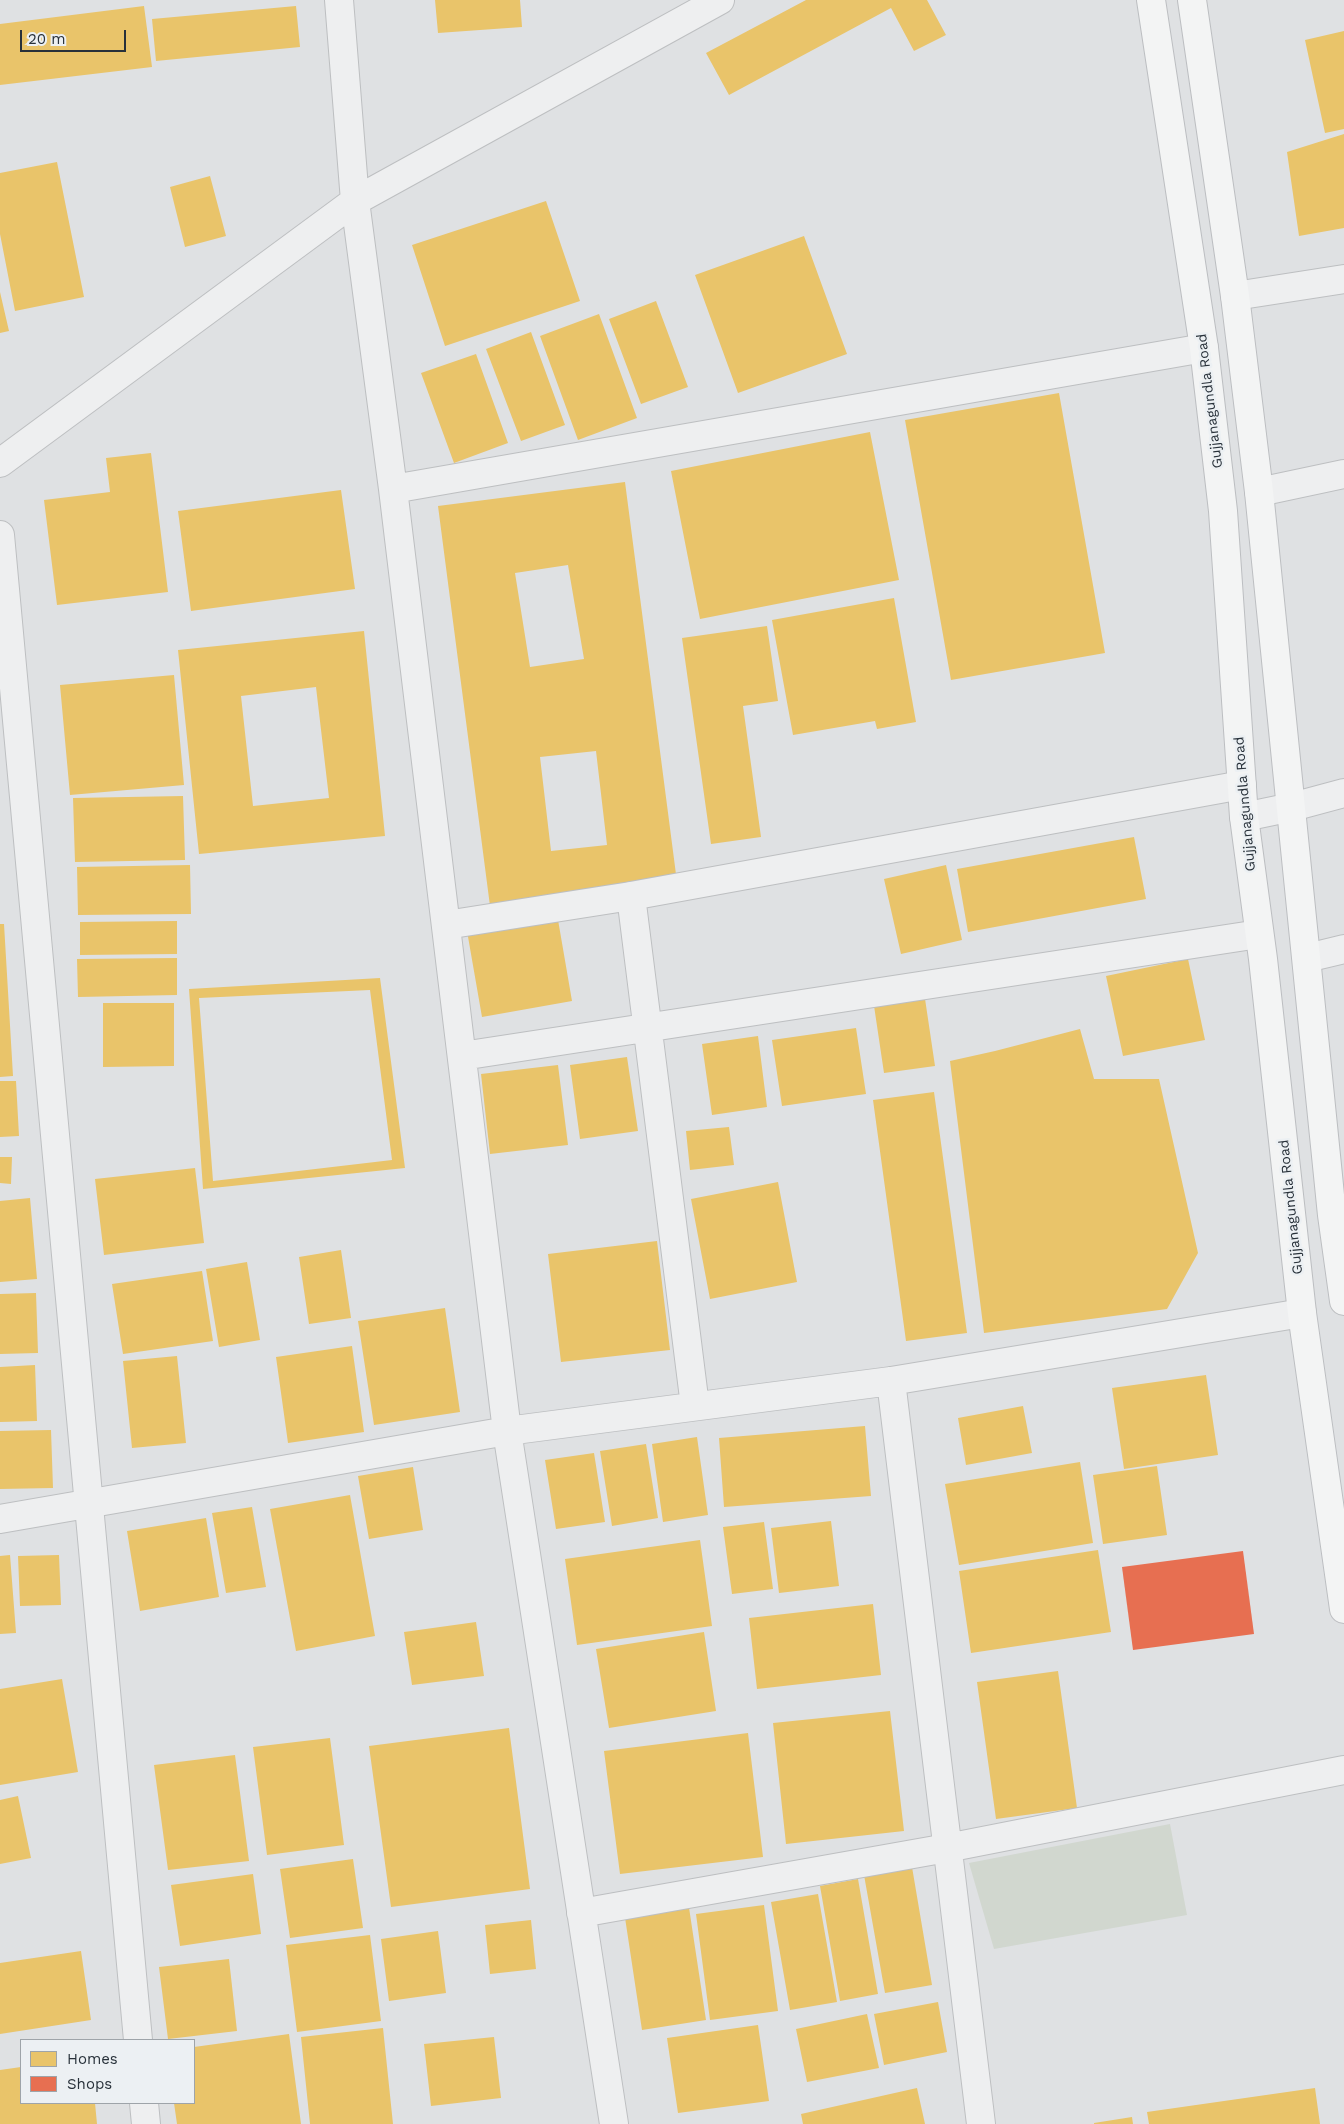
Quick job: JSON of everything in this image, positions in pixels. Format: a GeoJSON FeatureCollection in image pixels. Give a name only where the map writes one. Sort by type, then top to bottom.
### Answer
{"type":"FeatureCollection","features":[{"type":"Feature","properties":{"kind":"main road","name":"Gujjanagundla Road"},"geometry":{"type":"LineString","coordinates":[[1151,0],[1204,348],[1223,511],[1244,817],[1302,1313],[1344,1609]]}},
{"type":"Feature","properties":{"kind":"main road"},"geometry":{"type":"LineString","coordinates":[[1192,0],[1235,296],[1260,492],[1307,958],[1338,1214],[1344,1301]]}},
{"type":"Feature","properties":{"kind":"street"},"geometry":{"type":"LineString","coordinates":[[339,0],[355,201],[393,488],[507,1430],[614,2124]]}},
{"type":"Feature","properties":{"kind":"street"},"geometry":{"type":"LineString","coordinates":[[0,463],[355,201],[720,0]]}},
{"type":"Feature","properties":{"kind":"street"},"geometry":{"type":"LineString","coordinates":[[1235,296],[1344,279]]}},
{"type":"Feature","properties":{"kind":"street"},"geometry":{"type":"LineString","coordinates":[[393,488],[1204,348]]}},
{"type":"Feature","properties":{"kind":"street"},"geometry":{"type":"LineString","coordinates":[[1260,492],[1344,474]]}},
{"type":"Feature","properties":{"kind":"street"},"geometry":{"type":"LineString","coordinates":[[0,535],[138,2039]]}},
{"type":"Feature","properties":{"kind":"street"},"geometry":{"type":"LineString","coordinates":[[446,925],[631,896],[1242,785]]}},
{"type":"Feature","properties":{"kind":"street"},"geometry":{"type":"LineString","coordinates":[[1244,817],[1292,808],[1344,793]]}},
{"type":"Feature","properties":{"kind":"street"},"geometry":{"type":"LineString","coordinates":[[631,896],[695,1406]]}},
{"type":"Feature","properties":{"kind":"street"},"geometry":{"type":"LineString","coordinates":[[462,1056],[1259,934]]}},
{"type":"Feature","properties":{"kind":"street"},"geometry":{"type":"LineString","coordinates":[[1307,958],[1344,949]]}},
{"type":"Feature","properties":{"kind":"street"},"geometry":{"type":"LineString","coordinates":[[0,1520],[507,1430],[891,1381],[1302,1313]]}},
{"type":"Feature","properties":{"kind":"street"},"geometry":{"type":"LineString","coordinates":[[891,1381],[981,2124]]}},
{"type":"Feature","properties":{"kind":"street"},"geometry":{"type":"LineString","coordinates":[[581,1913],[947,1848],[1344,1770]]}},
{"type":"Feature","properties":{"kind":"street"},"geometry":{"type":"LineString","coordinates":[[144,2104],[146,2124]]}},
{"type":"Feature","properties":{"kind":"shaded area"},"geometry":{"type":"Polygon","coordinates":[[[1170,1824],[1187,1915],[994,1949],[969,1863],[1170,1824]]]}},
{"type":"Feature","properties":{"kind":"building: Homes"},"geometry":{"type":"Polygon","coordinates":[[[435,0],[520,0],[522,27],[438,33],[435,0]]]}},
{"type":"Feature","properties":{"kind":"building: Homes"},"geometry":{"type":"Polygon","coordinates":[[[806,0],[927,0],[946,35],[914,51],[891,8],[729,95],[706,53],[806,0]]]}},
{"type":"Feature","properties":{"kind":"building: Homes"},"geometry":{"type":"Polygon","coordinates":[[[144,6],[152,67],[0,85],[0,24],[144,6]]]}},
{"type":"Feature","properties":{"kind":"building: Homes"},"geometry":{"type":"Polygon","coordinates":[[[296,6],[300,47],[156,61],[152,19],[296,6]]]}},
{"type":"Feature","properties":{"kind":"building: Homes"},"geometry":{"type":"Polygon","coordinates":[[[1344,31],[1344,129],[1325,133],[1305,40],[1344,31]]]}},
{"type":"Feature","properties":{"kind":"building: Homes"},"geometry":{"type":"Polygon","coordinates":[[[1344,134],[1344,228],[1299,236],[1287,152],[1344,134]]]}},
{"type":"Feature","properties":{"kind":"building: Homes"},"geometry":{"type":"Polygon","coordinates":[[[57,162],[84,297],[15,311],[0,234],[0,173],[57,162]]]}},
{"type":"Feature","properties":{"kind":"building: Homes"},"geometry":{"type":"Polygon","coordinates":[[[210,176],[226,236],[185,247],[170,187],[210,176]]]}},
{"type":"Feature","properties":{"kind":"building: Homes"},"geometry":{"type":"Polygon","coordinates":[[[546,201],[580,301],[445,346],[412,245],[546,201]]]}},
{"type":"Feature","properties":{"kind":"building: Homes"},"geometry":{"type":"Polygon","coordinates":[[[804,236],[847,354],[738,393],[695,275],[804,236]]]}},
{"type":"Feature","properties":{"kind":"building: Homes"},"geometry":{"type":"Polygon","coordinates":[[[0,292],[9,331],[0,333],[0,292]]]}},
{"type":"Feature","properties":{"kind":"building: Homes"},"geometry":{"type":"Polygon","coordinates":[[[656,301],[688,387],[641,404],[609,319],[656,301]]]}},
{"type":"Feature","properties":{"kind":"building: Homes"},"geometry":{"type":"Polygon","coordinates":[[[599,314],[637,418],[578,440],[540,336],[599,314]]]}},
{"type":"Feature","properties":{"kind":"building: Homes"},"geometry":{"type":"Polygon","coordinates":[[[531,332],[565,425],[521,441],[486,349],[531,332]]]}},
{"type":"Feature","properties":{"kind":"building: Homes"},"geometry":{"type":"Polygon","coordinates":[[[476,354],[508,443],[454,463],[421,373],[476,354]]]}},
{"type":"Feature","properties":{"kind":"building: Homes"},"geometry":{"type":"Polygon","coordinates":[[[1059,393],[1105,653],[951,680],[905,420],[1059,393]]]}},
{"type":"Feature","properties":{"kind":"building: Homes"},"geometry":{"type":"Polygon","coordinates":[[[870,432],[899,580],[700,619],[671,471],[870,432]]]}},
{"type":"Feature","properties":{"kind":"building: Homes"},"geometry":{"type":"Polygon","coordinates":[[[151,453],[168,592],[57,605],[44,500],[110,492],[106,458],[151,453]]]}},
{"type":"Feature","properties":{"kind":"building: Homes"},"geometry":{"type":"Polygon","coordinates":[[[625,482],[677,882],[490,906],[438,506],[625,482]],[[568,565],[515,573],[530,667],[584,659],[568,565]],[[596,751],[540,757],[551,851],[607,845],[596,751]]]}},
{"type":"Feature","properties":{"kind":"building: Homes"},"geometry":{"type":"Polygon","coordinates":[[[341,490],[355,589],[191,611],[178,511],[341,490]]]}},
{"type":"Feature","properties":{"kind":"building: Homes"},"geometry":{"type":"Polygon","coordinates":[[[894,598],[916,722],[877,729],[875,721],[793,735],[772,620],[894,598]]]}},
{"type":"Feature","properties":{"kind":"building: Homes"},"geometry":{"type":"Polygon","coordinates":[[[767,626],[778,701],[743,706],[761,837],[711,844],[682,638],[767,626]]]}},
{"type":"Feature","properties":{"kind":"building: Homes"},"geometry":{"type":"Polygon","coordinates":[[[364,631],[385,836],[199,854],[178,650],[364,631]],[[316,687],[241,696],[253,806],[329,798],[316,687]]]}},
{"type":"Feature","properties":{"kind":"building: Homes"},"geometry":{"type":"Polygon","coordinates":[[[174,675],[184,785],[70,795],[60,685],[174,675]]]}},
{"type":"Feature","properties":{"kind":"building: Homes"},"geometry":{"type":"Polygon","coordinates":[[[183,796],[185,860],[75,862],[73,798],[183,796]]]}},
{"type":"Feature","properties":{"kind":"building: Homes"},"geometry":{"type":"Polygon","coordinates":[[[1134,837],[1146,899],[968,932],[957,869],[1134,837]]]}},
{"type":"Feature","properties":{"kind":"building: Homes"},"geometry":{"type":"Polygon","coordinates":[[[190,865],[191,914],[78,915],[77,867],[190,865]]]}},
{"type":"Feature","properties":{"kind":"building: Homes"},"geometry":{"type":"Polygon","coordinates":[[[946,865],[962,940],[901,954],[884,879],[946,865]]]}},
{"type":"Feature","properties":{"kind":"building: Homes"},"geometry":{"type":"Polygon","coordinates":[[[557,914],[572,1001],[482,1017],[467,931],[557,914]]]}},
{"type":"Feature","properties":{"kind":"building: Homes"},"geometry":{"type":"Polygon","coordinates":[[[177,921],[177,954],[80,955],[80,922],[177,921]]]}},
{"type":"Feature","properties":{"kind":"building: Homes"},"geometry":{"type":"Polygon","coordinates":[[[0,924],[4,924],[13,1076],[0,1077],[0,924]]]}},
{"type":"Feature","properties":{"kind":"building: Homes"},"geometry":{"type":"Polygon","coordinates":[[[177,958],[177,995],[78,997],[77,959],[177,958]]]}},
{"type":"Feature","properties":{"kind":"building: Homes"},"geometry":{"type":"Polygon","coordinates":[[[1188,959],[1205,1040],[1123,1056],[1106,976],[1188,959]]]}},
{"type":"Feature","properties":{"kind":"building: Homes"},"geometry":{"type":"Polygon","coordinates":[[[380,978],[405,1168],[203,1189],[189,989],[380,978]],[[370,990],[199,998],[213,1181],[392,1160],[370,990]]]}},
{"type":"Feature","properties":{"kind":"building: Homes"},"geometry":{"type":"Polygon","coordinates":[[[924,992],[935,1066],[884,1073],[873,999],[924,992]]]}},
{"type":"Feature","properties":{"kind":"building: Homes"},"geometry":{"type":"Polygon","coordinates":[[[103,1003],[174,1003],[174,1066],[103,1067],[103,1003]]]}},
{"type":"Feature","properties":{"kind":"building: Homes"},"geometry":{"type":"Polygon","coordinates":[[[856,1028],[866,1094],[782,1106],[772,1040],[856,1028]]]}},
{"type":"Feature","properties":{"kind":"building: Homes"},"geometry":{"type":"Polygon","coordinates":[[[1080,1029],[1094,1079],[1159,1079],[1198,1253],[1167,1309],[984,1333],[950,1061],[1080,1029]]]}},
{"type":"Feature","properties":{"kind":"building: Homes"},"geometry":{"type":"Polygon","coordinates":[[[758,1036],[767,1107],[712,1115],[702,1044],[758,1036]]]}},
{"type":"Feature","properties":{"kind":"building: Homes"},"geometry":{"type":"Polygon","coordinates":[[[627,1057],[638,1131],[580,1139],[570,1065],[627,1057]]]}},
{"type":"Feature","properties":{"kind":"building: Homes"},"geometry":{"type":"Polygon","coordinates":[[[558,1065],[568,1145],[490,1154],[481,1074],[558,1065]]]}},
{"type":"Feature","properties":{"kind":"building: Homes"},"geometry":{"type":"Polygon","coordinates":[[[0,1081],[16,1081],[19,1136],[0,1137],[0,1081]]]}},
{"type":"Feature","properties":{"kind":"building: Homes"},"geometry":{"type":"Polygon","coordinates":[[[934,1092],[967,1333],[906,1341],[873,1100],[934,1092]]]}},
{"type":"Feature","properties":{"kind":"building: Homes"},"geometry":{"type":"Polygon","coordinates":[[[729,1127],[734,1165],[690,1170],[686,1131],[729,1127]]]}},
{"type":"Feature","properties":{"kind":"building: Homes"},"geometry":{"type":"Polygon","coordinates":[[[0,1157],[12,1157],[11,1184],[0,1183],[0,1157]]]}},
{"type":"Feature","properties":{"kind":"building: Homes"},"geometry":{"type":"Polygon","coordinates":[[[195,1168],[204,1243],[104,1255],[95,1179],[195,1168]]]}},
{"type":"Feature","properties":{"kind":"building: Homes"},"geometry":{"type":"Polygon","coordinates":[[[778,1182],[797,1282],[710,1299],[691,1199],[778,1182]]]}},
{"type":"Feature","properties":{"kind":"building: Homes"},"geometry":{"type":"Polygon","coordinates":[[[30,1198],[37,1279],[0,1282],[0,1201],[30,1198]]]}},
{"type":"Feature","properties":{"kind":"building: Homes"},"geometry":{"type":"Polygon","coordinates":[[[657,1241],[670,1350],[561,1362],[548,1254],[657,1241]]]}},
{"type":"Feature","properties":{"kind":"building: Homes"},"geometry":{"type":"Polygon","coordinates":[[[341,1250],[351,1318],[309,1324],[299,1257],[341,1250]]]}},
{"type":"Feature","properties":{"kind":"building: Homes"},"geometry":{"type":"Polygon","coordinates":[[[247,1262],[260,1340],[219,1347],[206,1269],[247,1262]]]}},
{"type":"Feature","properties":{"kind":"building: Homes"},"geometry":{"type":"Polygon","coordinates":[[[202,1271],[213,1341],[123,1354],[112,1284],[202,1271]]]}},
{"type":"Feature","properties":{"kind":"building: Homes"},"geometry":{"type":"Polygon","coordinates":[[[36,1293],[38,1353],[0,1354],[0,1294],[36,1293]]]}},
{"type":"Feature","properties":{"kind":"building: Homes"},"geometry":{"type":"Polygon","coordinates":[[[445,1308],[460,1412],[374,1425],[358,1321],[445,1308]]]}},
{"type":"Feature","properties":{"kind":"building: Homes"},"geometry":{"type":"Polygon","coordinates":[[[352,1346],[364,1432],[288,1443],[276,1357],[352,1346]]]}},
{"type":"Feature","properties":{"kind":"building: Homes"},"geometry":{"type":"Polygon","coordinates":[[[177,1356],[186,1443],[132,1448],[123,1361],[177,1356]]]}},
{"type":"Feature","properties":{"kind":"building: Homes"},"geometry":{"type":"Polygon","coordinates":[[[35,1365],[37,1421],[0,1422],[0,1367],[35,1365]]]}},
{"type":"Feature","properties":{"kind":"building: Homes"},"geometry":{"type":"Polygon","coordinates":[[[1206,1375],[1218,1455],[1124,1469],[1112,1388],[1206,1375]]]}},
{"type":"Feature","properties":{"kind":"building: Homes"},"geometry":{"type":"Polygon","coordinates":[[[1023,1406],[1032,1453],[966,1465],[958,1418],[1023,1406]]]}},
{"type":"Feature","properties":{"kind":"building: Homes"},"geometry":{"type":"Polygon","coordinates":[[[865,1426],[871,1496],[724,1507],[719,1438],[865,1426]]]}},
{"type":"Feature","properties":{"kind":"building: Homes"},"geometry":{"type":"Polygon","coordinates":[[[51,1430],[53,1488],[0,1489],[0,1431],[51,1430]]]}},
{"type":"Feature","properties":{"kind":"building: Homes"},"geometry":{"type":"Polygon","coordinates":[[[697,1437],[708,1515],[663,1522],[652,1444],[697,1437]]]}},
{"type":"Feature","properties":{"kind":"building: Homes"},"geometry":{"type":"Polygon","coordinates":[[[646,1444],[658,1518],[612,1526],[600,1451],[646,1444]]]}},
{"type":"Feature","properties":{"kind":"building: Homes"},"geometry":{"type":"Polygon","coordinates":[[[594,1453],[605,1522],[556,1529],[545,1460],[594,1453]]]}},
{"type":"Feature","properties":{"kind":"building: Homes"},"geometry":{"type":"Polygon","coordinates":[[[1080,1462],[1093,1543],[959,1565],[945,1484],[1080,1462]]]}},
{"type":"Feature","properties":{"kind":"building: Homes"},"geometry":{"type":"Polygon","coordinates":[[[1157,1466],[1167,1535],[1103,1544],[1093,1475],[1157,1466]]]}},
{"type":"Feature","properties":{"kind":"building: Homes"},"geometry":{"type":"Polygon","coordinates":[[[413,1467],[423,1530],[369,1539],[358,1476],[413,1467]]]}},
{"type":"Feature","properties":{"kind":"building: Homes"},"geometry":{"type":"Polygon","coordinates":[[[350,1495],[375,1636],[296,1651],[270,1509],[350,1495]]]}},
{"type":"Feature","properties":{"kind":"building: Homes"},"geometry":{"type":"Polygon","coordinates":[[[252,1507],[266,1587],[226,1593],[212,1513],[252,1507]]]}},
{"type":"Feature","properties":{"kind":"building: Homes"},"geometry":{"type":"Polygon","coordinates":[[[206,1518],[219,1597],[140,1611],[127,1531],[206,1518]]]}},
{"type":"Feature","properties":{"kind":"building: Homes"},"geometry":{"type":"Polygon","coordinates":[[[831,1521],[839,1586],[779,1593],[771,1528],[831,1521]]]}},
{"type":"Feature","properties":{"kind":"building: Homes"},"geometry":{"type":"Polygon","coordinates":[[[764,1522],[773,1589],[732,1594],[723,1527],[764,1522]]]}},
{"type":"Feature","properties":{"kind":"building: Homes"},"geometry":{"type":"Polygon","coordinates":[[[700,1540],[712,1626],[577,1645],[565,1559],[700,1540]]]}},
{"type":"Feature","properties":{"kind":"building: Homes"},"geometry":{"type":"Polygon","coordinates":[[[1098,1550],[1111,1632],[971,1653],[959,1571],[1098,1550]]]}},
{"type":"Feature","properties":{"kind":"building: Homes"},"geometry":{"type":"Polygon","coordinates":[[[10,1555],[16,1633],[0,1634],[0,1556],[10,1555]]]}},
{"type":"Feature","properties":{"kind":"building: Homes"},"geometry":{"type":"Polygon","coordinates":[[[59,1555],[61,1605],[20,1606],[18,1556],[59,1555]]]}},
{"type":"Feature","properties":{"kind":"building: Homes"},"geometry":{"type":"Polygon","coordinates":[[[873,1604],[881,1675],[757,1689],[749,1618],[873,1604]]]}},
{"type":"Feature","properties":{"kind":"building: Homes"},"geometry":{"type":"Polygon","coordinates":[[[476,1622],[484,1676],[412,1685],[404,1632],[476,1622]]]}},
{"type":"Feature","properties":{"kind":"building: Homes"},"geometry":{"type":"Polygon","coordinates":[[[704,1632],[716,1711],[609,1728],[596,1649],[704,1632]]]}},
{"type":"Feature","properties":{"kind":"building: Homes"},"geometry":{"type":"Polygon","coordinates":[[[1058,1671],[1077,1808],[996,1819],[977,1682],[1058,1671]]]}},
{"type":"Feature","properties":{"kind":"building: Homes"},"geometry":{"type":"Polygon","coordinates":[[[62,1679],[78,1772],[0,1785],[0,1689],[62,1679]]]}},
{"type":"Feature","properties":{"kind":"building: Homes"},"geometry":{"type":"Polygon","coordinates":[[[890,1711],[904,1831],[786,1844],[773,1723],[890,1711]]]}},
{"type":"Feature","properties":{"kind":"building: Homes"},"geometry":{"type":"Polygon","coordinates":[[[509,1728],[530,1889],[391,1907],[369,1746],[509,1728]]]}},
{"type":"Feature","properties":{"kind":"building: Homes"},"geometry":{"type":"Polygon","coordinates":[[[748,1733],[763,1857],[620,1874],[604,1751],[748,1733]]]}},
{"type":"Feature","properties":{"kind":"building: Homes"},"geometry":{"type":"Polygon","coordinates":[[[330,1738],[344,1845],[267,1855],[253,1747],[330,1738]]]}},
{"type":"Feature","properties":{"kind":"building: Homes"},"geometry":{"type":"Polygon","coordinates":[[[235,1755],[249,1861],[168,1870],[154,1765],[235,1755]]]}},
{"type":"Feature","properties":{"kind":"building: Homes"},"geometry":{"type":"Polygon","coordinates":[[[18,1796],[31,1858],[0,1864],[0,1800],[18,1796]]]}},
{"type":"Feature","properties":{"kind":"building: Homes"},"geometry":{"type":"Polygon","coordinates":[[[353,1859],[363,1928],[290,1938],[280,1869],[353,1859]]]}},
{"type":"Feature","properties":{"kind":"building: Homes"},"geometry":{"type":"Polygon","coordinates":[[[912,1867],[932,1985],[885,1993],[864,1875],[912,1867]]]}},
{"type":"Feature","properties":{"kind":"building: Homes"},"geometry":{"type":"Polygon","coordinates":[[[253,1874],[261,1934],[180,1946],[171,1885],[253,1874]]]}},
{"type":"Feature","properties":{"kind":"building: Homes"},"geometry":{"type":"Polygon","coordinates":[[[858,1879],[878,1994],[840,2001],[820,1886],[858,1879]]]}},
{"type":"Feature","properties":{"kind":"building: Homes"},"geometry":{"type":"Polygon","coordinates":[[[818,1894],[837,2002],[790,2010],[771,1902],[818,1894]]]}},
{"type":"Feature","properties":{"kind":"building: Homes"},"geometry":{"type":"Polygon","coordinates":[[[688,1901],[706,2020],[642,2030],[624,1911],[688,1901]]]}},
{"type":"Feature","properties":{"kind":"building: Homes"},"geometry":{"type":"Polygon","coordinates":[[[764,1905],[778,2011],[710,2020],[696,1914],[764,1905]]]}},
{"type":"Feature","properties":{"kind":"building: Homes"},"geometry":{"type":"Polygon","coordinates":[[[531,1920],[536,1969],[490,1974],[485,1925],[531,1920]]]}},
{"type":"Feature","properties":{"kind":"building: Homes"},"geometry":{"type":"Polygon","coordinates":[[[438,1931],[446,1993],[389,2001],[381,1939],[438,1931]]]}},
{"type":"Feature","properties":{"kind":"building: Homes"},"geometry":{"type":"Polygon","coordinates":[[[370,1935],[381,2021],[297,2032],[286,1945],[370,1935]]]}},
{"type":"Feature","properties":{"kind":"building: Homes"},"geometry":{"type":"Polygon","coordinates":[[[81,1951],[91,2020],[0,2034],[0,1963],[81,1951]]]}},
{"type":"Feature","properties":{"kind":"building: Homes"},"geometry":{"type":"Polygon","coordinates":[[[229,1959],[237,2031],[168,2039],[159,1967],[229,1959]]]}},
{"type":"Feature","properties":{"kind":"building: Homes"},"geometry":{"type":"Polygon","coordinates":[[[938,2002],[947,2052],[884,2065],[874,2014],[938,2002]]]}},
{"type":"Feature","properties":{"kind":"building: Homes"},"geometry":{"type":"Polygon","coordinates":[[[867,2014],[879,2068],[807,2082],[796,2029],[867,2014]]]}},
{"type":"Feature","properties":{"kind":"building: Homes"},"geometry":{"type":"Polygon","coordinates":[[[758,2025],[769,2101],[678,2113],[667,2038],[758,2025]]]}},
{"type":"Feature","properties":{"kind":"building: Homes"},"geometry":{"type":"Polygon","coordinates":[[[383,2028],[393,2124],[310,2124],[301,2037],[383,2028]]]}},
{"type":"Feature","properties":{"kind":"building: Homes"},"geometry":{"type":"Polygon","coordinates":[[[289,2034],[301,2124],[177,2124],[174,2104],[195,2104],[195,2047],[289,2034]]]}},
{"type":"Feature","properties":{"kind":"building: Homes"},"geometry":{"type":"Polygon","coordinates":[[[494,2037],[501,2098],[431,2106],[424,2044],[494,2037]]]}},
{"type":"Feature","properties":{"kind":"building: Homes"},"geometry":{"type":"Polygon","coordinates":[[[20,2067],[20,2104],[95,2104],[97,2124],[0,2124],[0,2070],[20,2067]]]}},
{"type":"Feature","properties":{"kind":"building: Homes"},"geometry":{"type":"Polygon","coordinates":[[[917,2088],[925,2124],[803,2124],[801,2114],[917,2088]]]}},
{"type":"Feature","properties":{"kind":"building: Homes"},"geometry":{"type":"Polygon","coordinates":[[[1315,2088],[1320,2124],[1149,2124],[1147,2112],[1315,2088]]]}},
{"type":"Feature","properties":{"kind":"building: Homes"},"geometry":{"type":"Polygon","coordinates":[[[1132,2117],[1133,2124],[1094,2124],[1094,2123],[1132,2117]]]}},
{"type":"Feature","properties":{"kind":"building: Shops"},"geometry":{"type":"Polygon","coordinates":[[[1243,1551],[1254,1634],[1133,1650],[1122,1567],[1243,1551]]]}}]}
